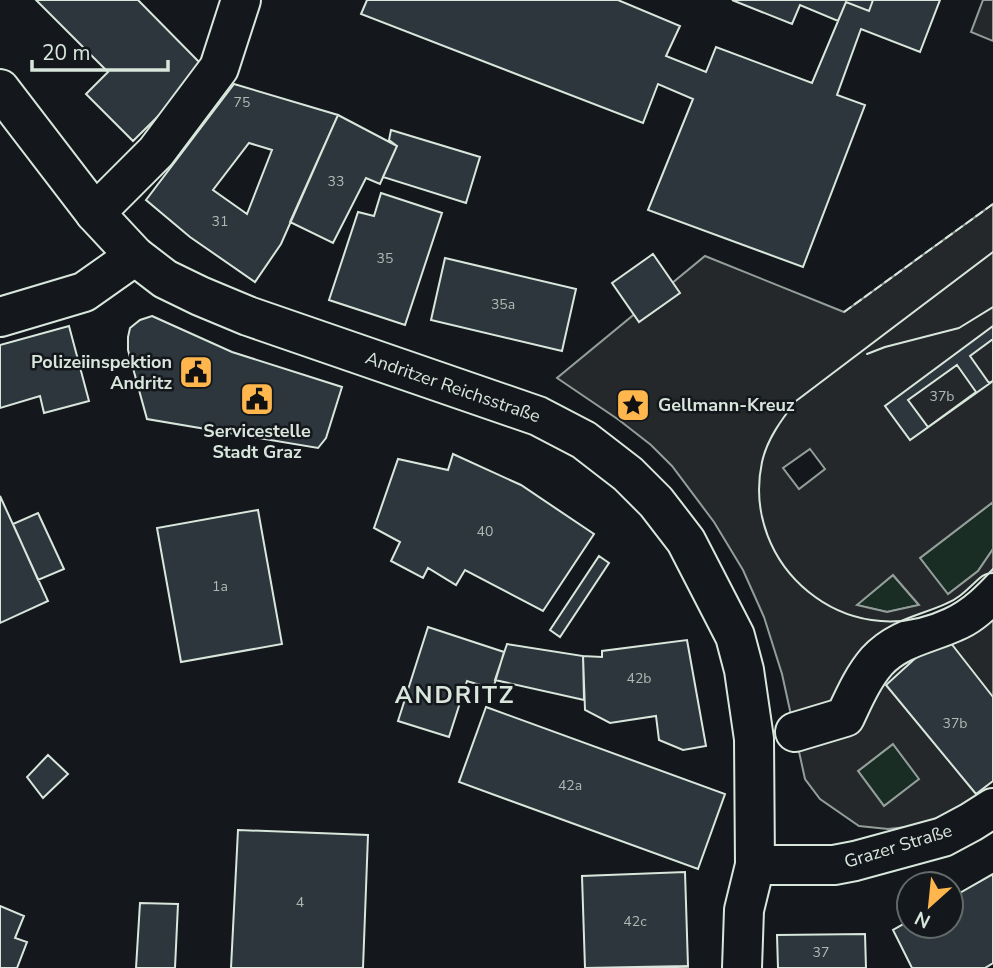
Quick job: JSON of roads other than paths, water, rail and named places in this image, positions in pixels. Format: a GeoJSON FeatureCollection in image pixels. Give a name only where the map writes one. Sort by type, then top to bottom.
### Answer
{"type":"FeatureCollection","features":[{"type":"Feature","properties":{"kind":"street"},"geometry":{"type":"LineString","coordinates":[[95,213],[156,152],[219,68],[241,0]]}},
{"type":"Feature","properties":{"kind":"street","name":"Andritzer Reichsstraße"},"geometry":{"type":"LineString","coordinates":[[0,89],[95,213],[135,256],[165,279],[248,316],[538,416],[584,440],[628,474],[656,502],[686,541],[735,636],[744,670],[754,739],[755,865],[744,910],[742,968]]}},
{"type":"Feature","properties":{"kind":"street"},"geometry":{"type":"LineString","coordinates":[[0,317],[84,292],[135,256]]}},
{"type":"Feature","properties":{"kind":"street"},"geometry":{"type":"LineString","coordinates":[[795,732],[845,717],[859,687],[878,659],[914,635],[953,623],[970,614],[993,593]]}},
{"type":"Feature","properties":{"kind":"street","name":"Grazer Straße"},"geometry":{"type":"LineString","coordinates":[[755,865],[834,865],[855,861],[943,836],[993,808]]}},
{"type":"Feature","properties":{"kind":"tram line"},"geometry":{"type":"LineString","coordinates":[[993,252],[796,401],[767,445],[762,462],[760,500],[768,535],[784,566],[808,592],[838,610],[872,620],[907,620],[951,605],[964,597],[993,569]]}},
{"type":"Feature","properties":{"kind":"tram line"},"geometry":{"type":"LineString","coordinates":[[867,354],[959,328],[993,307]]}},
{"type":"Feature","properties":{"kind":"place","name":"Polizeiinspektion Andritz"},"geometry":{"type":"Point","coordinates":[196,372]}},
{"type":"Feature","properties":{"kind":"place","name":"Servicestelle Stadt Graz"},"geometry":{"type":"Point","coordinates":[257,399]}},
{"type":"Feature","properties":{"kind":"place","name":"Gellmann-Kreuz"},"geometry":{"type":"Point","coordinates":[633,405]}},
{"type":"Feature","properties":{"kind":"district","name":"ANDRITZ"},"geometry":{"type":"Point","coordinates":[455,695]}}]}
